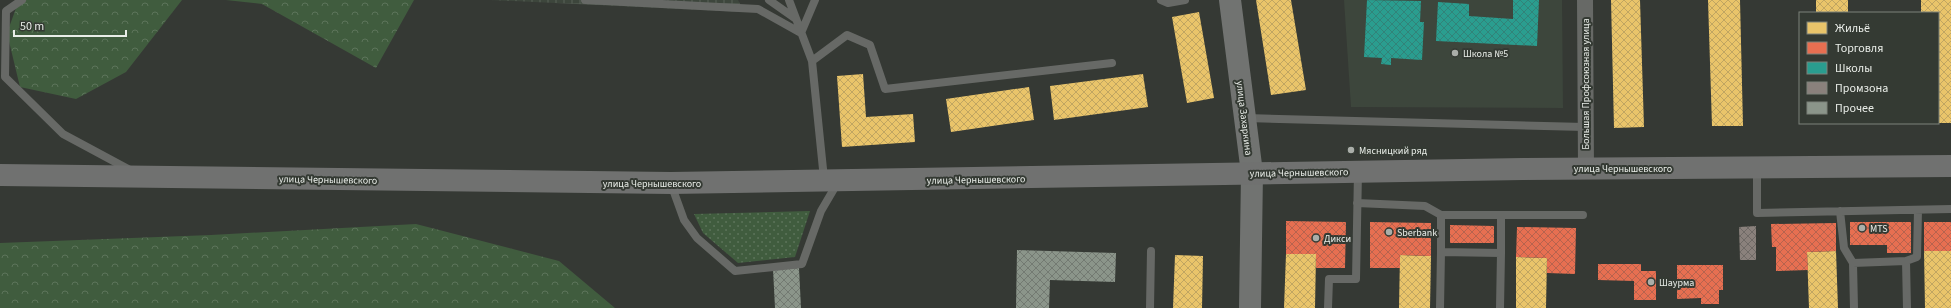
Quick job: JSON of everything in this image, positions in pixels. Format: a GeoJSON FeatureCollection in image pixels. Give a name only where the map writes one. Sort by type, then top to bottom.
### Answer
{"type":"FeatureCollection","features":[{"type":"Feature","properties":{"kind":"main road","name":"улица Чернышевского"},"geometry":{"type":"LineString","coordinates":[[0,175],[671,183],[831,182],[1586,168],[1951,166]]}},
{"type":"Feature","properties":{"kind":"street","name":"улица Захаркина"},"geometry":{"type":"LineString","coordinates":[[1230,0],[1252,173],[1250,308]]}},
{"type":"Feature","properties":{"kind":"street","name":"Большая Профсоюзная улица"},"geometry":{"type":"LineString","coordinates":[[1585,0],[1586,168]]}},
{"type":"Feature","properties":{"kind":"lane"},"geometry":{"type":"LineString","coordinates":[[22,0],[6,11],[5,77],[62,134],[144,177]]}},
{"type":"Feature","properties":{"kind":"lane"},"geometry":{"type":"LineString","coordinates":[[585,0],[758,9],[801,34]]}},
{"type":"Feature","properties":{"kind":"lane"},"geometry":{"type":"LineString","coordinates":[[769,0],[796,19]]}},
{"type":"Feature","properties":{"kind":"lane"},"geometry":{"type":"LineString","coordinates":[[671,183],[684,220],[697,238],[735,271],[802,264],[831,182],[812,62],[789,0]]}},
{"type":"Feature","properties":{"kind":"lane"},"geometry":{"type":"LineString","coordinates":[[801,34],[815,0]]}},
{"type":"Feature","properties":{"kind":"lane"},"geometry":{"type":"LineString","coordinates":[[1161,0],[1168,3],[1185,0]]}},
{"type":"Feature","properties":{"kind":"lane"},"geometry":{"type":"LineString","coordinates":[[812,62],[847,35],[870,45],[885,89],[1112,63]]}},
{"type":"Feature","properties":{"kind":"lane"},"geometry":{"type":"LineString","coordinates":[[1245,118],[1585,127]]}},
{"type":"Feature","properties":{"kind":"lane"},"geometry":{"type":"LineString","coordinates":[[1757,167],[1757,213],[1951,209]]}},
{"type":"Feature","properties":{"kind":"lane"},"geometry":{"type":"LineString","coordinates":[[1328,308],[1329,279],[1356,279],[1358,172]]}},
{"type":"Feature","properties":{"kind":"lane"},"geometry":{"type":"LineString","coordinates":[[1357,203],[1425,206],[1442,215],[1583,215]]}},
{"type":"Feature","properties":{"kind":"lane"},"geometry":{"type":"LineString","coordinates":[[1853,263],[1906,261],[1917,257],[1918,210]]}},
{"type":"Feature","properties":{"kind":"lane"},"geometry":{"type":"LineString","coordinates":[[1840,211],[1844,248],[1853,263],[1854,308]]}},
{"type":"Feature","properties":{"kind":"lane"},"geometry":{"type":"LineString","coordinates":[[1440,308],[1442,215]]}},
{"type":"Feature","properties":{"kind":"lane"},"geometry":{"type":"LineString","coordinates":[[1500,308],[1501,216]]}},
{"type":"Feature","properties":{"kind":"lane"},"geometry":{"type":"LineString","coordinates":[[1150,308],[1151,251]]}},
{"type":"Feature","properties":{"kind":"lane"},"geometry":{"type":"LineString","coordinates":[[1441,252],[1501,253]]}},
{"type":"Feature","properties":{"kind":"lane"},"geometry":{"type":"LineString","coordinates":[[1906,261],[1907,308]]}},
{"type":"Feature","properties":{"kind":"shaded area"},"geometry":{"type":"Polygon","coordinates":[[[491,0],[738,0],[744,12],[491,0]]]}},
{"type":"Feature","properties":{"kind":"shaded area","name":"Школа №5"},"geometry":{"type":"Polygon","coordinates":[[[1344,0],[1562,0],[1563,108],[1351,107],[1344,0]]]}},
{"type":"Feature","properties":{"kind":"green space"},"geometry":{"type":"Polygon","coordinates":[[[19,0],[182,0],[126,72],[76,99],[20,87],[7,33],[19,0]]]}},
{"type":"Feature","properties":{"kind":"green space"},"geometry":{"type":"Polygon","coordinates":[[[226,0],[414,0],[376,68],[262,4],[226,0]]]}},
{"type":"Feature","properties":{"kind":"green space"},"geometry":{"type":"Polygon","coordinates":[[[810,211],[795,257],[738,263],[703,233],[694,214],[810,211]]]}},
{"type":"Feature","properties":{"kind":"green space"},"geometry":{"type":"Polygon","coordinates":[[[416,224],[559,261],[615,308],[0,308],[0,243],[211,235],[416,224]]]}},
{"type":"Feature","properties":{"kind":"building: Жильё"},"geometry":{"type":"Polygon","coordinates":[[[1256,0],[1291,0],[1306,90],[1271,95],[1256,0]]]}},
{"type":"Feature","properties":{"kind":"building: Жильё"},"geometry":{"type":"Polygon","coordinates":[[[1611,0],[1640,0],[1644,127],[1614,128],[1611,0]]]}},
{"type":"Feature","properties":{"kind":"building: Жильё"},"geometry":{"type":"Polygon","coordinates":[[[1708,0],[1740,0],[1743,126],[1712,126],[1708,0]]]}},
{"type":"Feature","properties":{"kind":"building: Жильё"},"geometry":{"type":"Polygon","coordinates":[[[1816,0],[1848,0],[1848,12],[1816,12],[1816,0]]]}},
{"type":"Feature","properties":{"kind":"building: Жильё"},"geometry":{"type":"Polygon","coordinates":[[[1921,0],[1951,0],[1951,123],[1939,123],[1939,12],[1921,12],[1921,0]]]}},
{"type":"Feature","properties":{"kind":"building: Жильё"},"geometry":{"type":"Polygon","coordinates":[[[1199,12],[1214,98],[1187,103],[1172,17],[1199,12]]]}},
{"type":"Feature","properties":{"kind":"building: Жильё"},"geometry":{"type":"Polygon","coordinates":[[[863,74],[866,117],[913,114],[915,142],[842,147],[837,76],[863,74]]]}},
{"type":"Feature","properties":{"kind":"building: Жильё"},"geometry":{"type":"Polygon","coordinates":[[[1143,74],[1148,107],[1054,120],[1050,86],[1143,74]]]}},
{"type":"Feature","properties":{"kind":"building: Жильё"},"geometry":{"type":"Polygon","coordinates":[[[1029,87],[1034,120],[951,132],[946,99],[1029,87]]]}},
{"type":"Feature","properties":{"kind":"building: Жильё"},"geometry":{"type":"Polygon","coordinates":[[[1836,251],[1838,308],[1809,308],[1807,252],[1836,251]]]}},
{"type":"Feature","properties":{"kind":"building: Жильё"},"geometry":{"type":"Polygon","coordinates":[[[1924,251],[1951,251],[1951,308],[1925,308],[1924,251]]]}},
{"type":"Feature","properties":{"kind":"building: Жильё"},"geometry":{"type":"Polygon","coordinates":[[[1286,254],[1316,254],[1315,308],[1284,308],[1286,254]]]}},
{"type":"Feature","properties":{"kind":"building: Жильё"},"geometry":{"type":"Polygon","coordinates":[[[1175,255],[1203,256],[1202,308],[1173,308],[1175,255]]]}},
{"type":"Feature","properties":{"kind":"building: Жильё"},"geometry":{"type":"Polygon","coordinates":[[[1400,255],[1431,256],[1430,308],[1399,308],[1400,255]]]}},
{"type":"Feature","properties":{"kind":"building: Жильё"},"geometry":{"type":"Polygon","coordinates":[[[1516,257],[1547,258],[1546,308],[1516,308],[1516,257]]]}},
{"type":"Feature","properties":{"kind":"building: Торговля","name":"Дикси"},"geometry":{"type":"Polygon","coordinates":[[[1286,221],[1346,222],[1345,268],[1316,268],[1316,254],[1286,254],[1286,221]]]}},
{"type":"Feature","properties":{"kind":"building: Торговля"},"geometry":{"type":"Polygon","coordinates":[[[1370,222],[1431,223],[1431,256],[1400,255],[1400,268],[1370,268],[1370,222]]]}},
{"type":"Feature","properties":{"kind":"building: Торговля"},"geometry":{"type":"Polygon","coordinates":[[[1850,222],[1911,222],[1911,253],[1887,253],[1887,245],[1850,245],[1850,222]]]}},
{"type":"Feature","properties":{"kind":"building: Торговля"},"geometry":{"type":"Polygon","coordinates":[[[1924,222],[1951,222],[1951,251],[1924,251],[1924,222]]]}},
{"type":"Feature","properties":{"kind":"building: Торговля"},"geometry":{"type":"Polygon","coordinates":[[[1836,223],[1836,251],[1807,252],[1808,270],[1776,271],[1776,247],[1772,247],[1771,224],[1836,223]]]}},
{"type":"Feature","properties":{"kind":"building: Торговля"},"geometry":{"type":"Polygon","coordinates":[[[1450,225],[1494,226],[1494,243],[1450,243],[1450,225]]]}},
{"type":"Feature","properties":{"kind":"building: Торговля"},"geometry":{"type":"Polygon","coordinates":[[[1517,227],[1576,228],[1575,274],[1547,273],[1547,258],[1516,257],[1517,227]]]}},
{"type":"Feature","properties":{"kind":"building: Торговля"},"geometry":{"type":"Polygon","coordinates":[[[1598,264],[1641,264],[1641,271],[1656,271],[1656,300],[1634,300],[1634,281],[1598,280],[1598,264]]]}},
{"type":"Feature","properties":{"kind":"building: Торговля"},"geometry":{"type":"Polygon","coordinates":[[[1677,265],[1723,265],[1723,290],[1719,290],[1719,304],[1701,304],[1701,298],[1677,299],[1677,265]]]}},
{"type":"Feature","properties":{"kind":"building: Школы"},"geometry":{"type":"Polygon","coordinates":[[[1367,0],[1421,1],[1420,22],[1424,22],[1422,60],[1391,58],[1391,65],[1381,64],[1382,58],[1364,57],[1367,0]]]}},
{"type":"Feature","properties":{"kind":"building: Школы"},"geometry":{"type":"Polygon","coordinates":[[[1513,0],[1539,0],[1537,46],[1436,41],[1438,2],[1469,4],[1469,16],[1513,19],[1513,0]]]}},
{"type":"Feature","properties":{"kind":"building: Промзона"},"geometry":{"type":"Polygon","coordinates":[[[1756,226],[1756,260],[1740,260],[1739,227],[1756,226]]]}},
{"type":"Feature","properties":{"kind":"building: Прочее"},"geometry":{"type":"Polygon","coordinates":[[[1017,250],[1116,253],[1115,282],[1050,280],[1049,308],[1016,308],[1017,250]]]}},
{"type":"Feature","properties":{"kind":"building: Прочее"},"geometry":{"type":"Polygon","coordinates":[[[799,268],[801,308],[775,308],[773,269],[799,268]]]}},
{"type":"Feature","properties":{"kind":"place","name":"Школа №5"},"geometry":{"type":"Point","coordinates":[1455,53]}},
{"type":"Feature","properties":{"kind":"place","name":"Мясницкий ряд"},"geometry":{"type":"Point","coordinates":[1351,150]}},
{"type":"Feature","properties":{"kind":"place","name":"MTS"},"geometry":{"type":"Point","coordinates":[1862,228]}},
{"type":"Feature","properties":{"kind":"place","name":"Sberbank"},"geometry":{"type":"Point","coordinates":[1389,232]}},
{"type":"Feature","properties":{"kind":"place","name":"Дикси"},"geometry":{"type":"Point","coordinates":[1316,238]}},
{"type":"Feature","properties":{"kind":"place","name":"Шаурма"},"geometry":{"type":"Point","coordinates":[1651,282]}}]}
